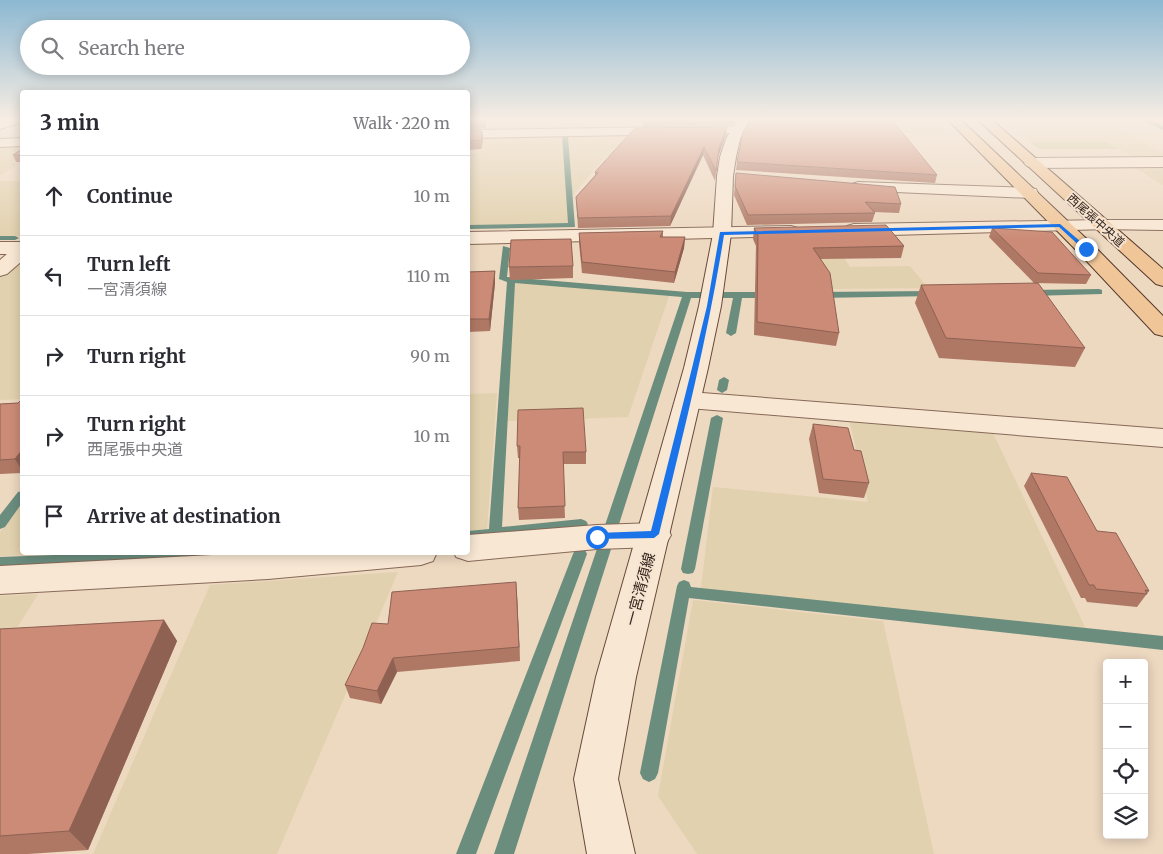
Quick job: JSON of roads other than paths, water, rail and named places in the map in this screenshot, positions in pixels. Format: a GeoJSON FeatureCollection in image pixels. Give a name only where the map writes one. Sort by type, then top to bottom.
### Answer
{"type":"FeatureCollection","features":[{"type":"Feature","properties":{"kind":"main road","name":"西尾張中央道"},"geometry":{"type":"LineString","coordinates":[[995,160],[1163,329]]}},
{"type":"Feature","properties":{"kind":"main road","name":"西尾張中央道"},"geometry":{"type":"LineString","coordinates":[[1029,160],[1163,280]]}},
{"type":"Feature","properties":{"kind":"street","name":"一宮清須線"},"geometry":{"type":"LineString","coordinates":[[611,854],[596,779],[616,677],[689,400],[711,297],[722,234],[727,160]]}},
{"type":"Feature","properties":{"kind":"street"},"geometry":{"type":"LineString","coordinates":[[1032,163],[1163,162]]}},
{"type":"Feature","properties":{"kind":"street"},"geometry":{"type":"LineString","coordinates":[[725,176],[744,178]]}},
{"type":"Feature","properties":{"kind":"street"},"geometry":{"type":"LineString","coordinates":[[839,186],[1030,193]]}},
{"type":"Feature","properties":{"kind":"street"},"geometry":{"type":"LineString","coordinates":[[840,231],[1060,225],[1163,225]]}},
{"type":"Feature","properties":{"kind":"street"},"geometry":{"type":"LineString","coordinates":[[470,238],[810,231]]}},
{"type":"Feature","properties":{"kind":"street"},"geometry":{"type":"LineString","coordinates":[[0,248],[20,250]]}},
{"type":"Feature","properties":{"kind":"street"},"geometry":{"type":"LineString","coordinates":[[0,270],[20,252]]}},
{"type":"Feature","properties":{"kind":"street"},"geometry":{"type":"LineString","coordinates":[[689,400],[1163,438]]}},
{"type":"Feature","properties":{"kind":"street"},"geometry":{"type":"LineString","coordinates":[[470,548],[654,534]]}},
{"type":"Feature","properties":{"kind":"street"},"geometry":{"type":"LineString","coordinates":[[0,580],[270,559],[356,555]]}},
{"type":"Feature","properties":{"kind":"waterway"},"geometry":{"type":"LineString","coordinates":[[470,227],[572,225],[567,160]]}},
{"type":"Feature","properties":{"kind":"waterway"},"geometry":{"type":"LineString","coordinates":[[0,238],[15,238]]}},
{"type":"Feature","properties":{"kind":"waterway"},"geometry":{"type":"LineString","coordinates":[[506,248],[503,279],[511,280]]}},
{"type":"Feature","properties":{"kind":"waterway"},"geometry":{"type":"LineString","coordinates":[[495,533],[511,280]]}},
{"type":"Feature","properties":{"kind":"waterway"},"geometry":{"type":"LineString","coordinates":[[511,280],[687,295]]}},
{"type":"Feature","properties":{"kind":"waterway"},"geometry":{"type":"LineString","coordinates":[[1031,293],[1099,292]]}},
{"type":"Feature","properties":{"kind":"waterway"},"geometry":{"type":"LineString","coordinates":[[818,295],[932,294]]}},
{"type":"Feature","properties":{"kind":"waterway"},"geometry":{"type":"LineString","coordinates":[[504,854],[687,295]]}},
{"type":"Feature","properties":{"kind":"waterway"},"geometry":{"type":"LineString","coordinates":[[687,295],[738,295]]}},
{"type":"Feature","properties":{"kind":"waterway"},"geometry":{"type":"LineString","coordinates":[[731,333],[738,295]]}},
{"type":"Feature","properties":{"kind":"waterway"},"geometry":{"type":"LineString","coordinates":[[738,295],[770,295]]}},
{"type":"Feature","properties":{"kind":"waterway"},"geometry":{"type":"LineString","coordinates":[[722,390],[724,380]]}},
{"type":"Feature","properties":{"kind":"waterway"},"geometry":{"type":"LineString","coordinates":[[688,569],[717,418]]}},
{"type":"Feature","properties":{"kind":"waterway"},"geometry":{"type":"LineString","coordinates":[[0,524],[20,498]]}},
{"type":"Feature","properties":{"kind":"waterway"},"geometry":{"type":"LineString","coordinates":[[470,536],[581,524]]}},
{"type":"Feature","properties":{"kind":"waterway"},"geometry":{"type":"LineString","coordinates":[[466,854],[580,554]]}},
{"type":"Feature","properties":{"kind":"waterway"},"geometry":{"type":"LineString","coordinates":[[0,562],[193,556]]}},
{"type":"Feature","properties":{"kind":"waterway"},"geometry":{"type":"LineString","coordinates":[[649,773],[684,586]]}},
{"type":"Feature","properties":{"kind":"waterway"},"geometry":{"type":"LineString","coordinates":[[683,592],[1163,643]]}}]}
